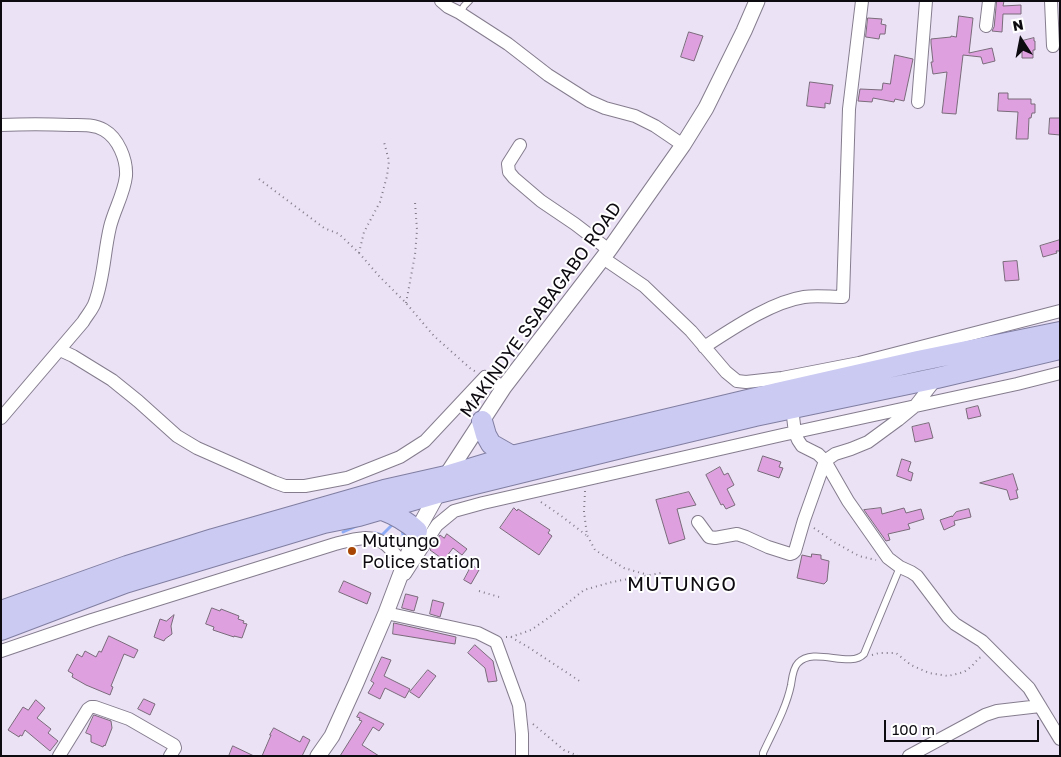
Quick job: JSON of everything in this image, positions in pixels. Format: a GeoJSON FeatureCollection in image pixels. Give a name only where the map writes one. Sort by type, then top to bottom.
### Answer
{"type":"FeatureCollection","features":[{"type":"Feature","properties":{"kind":"highway"},"geometry":{"type":"LineString","coordinates":[[1,630],[125,583],[324,523],[380,509],[512,456],[767,395],[1060,332]]}},
{"type":"Feature","properties":{"kind":"highway"},"geometry":{"type":"LineString","coordinates":[[1,611],[127,566],[213,539],[384,490],[442,484],[621,448],[1060,349]]}},
{"type":"Feature","properties":{"kind":"highway"},"geometry":{"type":"LineString","coordinates":[[482,421],[491,444],[512,456]]}},
{"type":"Feature","properties":{"kind":"highway"},"geometry":{"type":"LineString","coordinates":[[380,509],[413,526],[417,531]]}},
{"type":"Feature","properties":{"kind":"street"},"geometry":{"type":"LineString","coordinates":[[441,1],[508,44],[548,75],[589,101],[634,116],[655,126],[683,145]]}},
{"type":"Feature","properties":{"kind":"street","name":"MAKINDYE SSABAGABO ROAD"},"geometry":{"type":"LineString","coordinates":[[318,756],[332,736],[386,613],[417,531],[442,484],[504,387],[606,254],[683,145],[706,108],[758,1]]}},
{"type":"Feature","properties":{"kind":"street"},"geometry":{"type":"LineString","coordinates":[[704,347],[748,320],[792,299],[806,296],[843,297],[850,109],[862,1]]}},
{"type":"Feature","properties":{"kind":"street"},"geometry":{"type":"LineString","coordinates":[[918,102],[926,1]]}},
{"type":"Feature","properties":{"kind":"street"},"geometry":{"type":"LineString","coordinates":[[986,26],[989,1]]}},
{"type":"Feature","properties":{"kind":"street"},"geometry":{"type":"LineString","coordinates":[[1051,1],[1053,46]]}},
{"type":"Feature","properties":{"kind":"street"},"geometry":{"type":"LineString","coordinates":[[1,125],[88,125],[103,129],[117,141],[123,155],[126,176],[110,226],[95,304],[60,350],[1,418]]}},
{"type":"Feature","properties":{"kind":"street"},"geometry":{"type":"LineString","coordinates":[[520,146],[508,164],[509,172],[514,178],[540,201],[576,224],[606,254],[644,286],[691,331],[726,372],[737,381],[746,382],[782,378],[859,363],[1060,311]]}},
{"type":"Feature","properties":{"kind":"street"},"geometry":{"type":"LineString","coordinates":[[60,350],[112,380],[177,436],[197,448],[285,486],[305,486],[348,478],[400,456],[425,441],[485,376],[504,387]]}},
{"type":"Feature","properties":{"kind":"street"},"geometry":{"type":"LineString","coordinates":[[391,598],[420,549],[437,525],[454,510],[1060,373]]}},
{"type":"Feature","properties":{"kind":"street"},"geometry":{"type":"LineString","coordinates":[[698,522],[709,537],[715,538],[737,534],[768,547],[790,554],[793,553],[825,461],[835,454],[868,442],[915,406],[937,378]]}},
{"type":"Feature","properties":{"kind":"street"},"geometry":{"type":"LineString","coordinates":[[792,408],[795,433],[798,440],[802,446],[818,454],[825,461],[848,501],[888,558],[917,576],[948,618],[982,641],[1029,688],[1060,739]]}},
{"type":"Feature","properties":{"kind":"street"},"geometry":{"type":"LineString","coordinates":[[1,651],[92,620],[359,538],[372,539],[384,544],[404,564]]}},
{"type":"Feature","properties":{"kind":"street"},"geometry":{"type":"LineString","coordinates":[[386,613],[483,635],[496,642],[519,704],[522,756]]}},
{"type":"Feature","properties":{"kind":"street"},"geometry":{"type":"LineString","coordinates":[[909,756],[985,715],[997,711],[1040,706]]}},
{"type":"Feature","properties":{"kind":"street"},"geometry":{"type":"LineString","coordinates":[[59,756],[90,707],[129,719],[174,745],[175,748],[170,756]]}},
{"type":"Feature","properties":{"kind":"lane"},"geometry":{"type":"LineString","coordinates":[[460,13],[469,1]]}},
{"type":"Feature","properties":{"kind":"lane"},"geometry":{"type":"LineString","coordinates":[[763,756],[788,699],[793,671],[797,664],[805,658],[815,656],[849,659],[862,657],[900,567]]}},
{"type":"Feature","properties":{"kind":"path"},"geometry":{"type":"LineString","coordinates":[[359,253],[364,232],[380,202],[387,176],[389,161],[384,142]]}},
{"type":"Feature","properties":{"kind":"path"},"geometry":{"type":"LineString","coordinates":[[259,179],[324,228],[338,234],[359,253],[434,336],[471,369],[485,376]]}},
{"type":"Feature","properties":{"kind":"path"},"geometry":{"type":"LineString","coordinates":[[406,303],[415,255],[417,230],[415,202]]}},
{"type":"Feature","properties":{"kind":"path"},"geometry":{"type":"LineString","coordinates":[[593,478],[585,491],[584,512],[587,535],[595,550],[624,568],[648,575]]}},
{"type":"Feature","properties":{"kind":"path"},"geometry":{"type":"LineString","coordinates":[[527,493],[560,514],[587,535]]}},
{"type":"Feature","properties":{"kind":"path"},"geometry":{"type":"LineString","coordinates":[[804,520],[834,542],[859,556],[876,560],[888,558]]}},
{"type":"Feature","properties":{"kind":"path"},"geometry":{"type":"LineString","coordinates":[[483,635],[511,637],[531,630],[584,590],[612,582],[661,573]]}},
{"type":"Feature","properties":{"kind":"path"},"geometry":{"type":"LineString","coordinates":[[479,591],[499,597]]}},
{"type":"Feature","properties":{"kind":"path"},"geometry":{"type":"LineString","coordinates":[[511,637],[581,682]]}},
{"type":"Feature","properties":{"kind":"path"},"geometry":{"type":"LineString","coordinates":[[862,657],[880,653],[896,653],[911,665],[929,673],[948,676],[964,672],[979,658],[987,656],[999,658]]}},
{"type":"Feature","properties":{"kind":"path"},"geometry":{"type":"LineString","coordinates":[[520,713],[564,750],[578,756]]}},
{"type":"Feature","properties":{"kind":"building"},"geometry":{"type":"Polygon","coordinates":[[[997,1],[1004,1],[1003,6],[1021,5],[1021,14],[1003,14],[1002,32],[992,31],[997,1]]]}},
{"type":"Feature","properties":{"kind":"building"},"geometry":{"type":"Polygon","coordinates":[[[959,16],[973,18],[969,53],[992,48],[995,61],[983,64],[981,57],[963,55],[956,114],[942,113],[947,72],[933,74],[931,39],[956,37],[959,16]]]}},
{"type":"Feature","properties":{"kind":"building"},"geometry":{"type":"Polygon","coordinates":[[[868,18],[882,19],[881,24],[886,25],[885,34],[880,34],[879,39],[866,37],[868,18]]]}},
{"type":"Feature","properties":{"kind":"building"},"geometry":{"type":"Polygon","coordinates":[[[689,32],[703,36],[694,61],[681,57],[689,32]]]}},
{"type":"Feature","properties":{"kind":"building"},"geometry":{"type":"Polygon","coordinates":[[[1034,38],[1035,50],[1033,50],[1033,58],[1022,58],[1022,41],[1034,38]]]}},
{"type":"Feature","properties":{"kind":"building"},"geometry":{"type":"Polygon","coordinates":[[[895,55],[913,59],[904,101],[895,99],[894,102],[873,98],[872,102],[858,101],[860,89],[882,90],[883,83],[890,84],[895,55]]]}},
{"type":"Feature","properties":{"kind":"building"},"geometry":{"type":"Polygon","coordinates":[[[810,82],[833,85],[830,104],[825,103],[825,108],[807,106],[810,82]]]}},
{"type":"Feature","properties":{"kind":"building"},"geometry":{"type":"Polygon","coordinates":[[[999,93],[1008,93],[1008,99],[1031,99],[1031,104],[1035,104],[1035,113],[1032,113],[1031,118],[1029,118],[1028,139],[1016,139],[1018,112],[998,111],[999,93]]]}},
{"type":"Feature","properties":{"kind":"building"},"geometry":{"type":"Polygon","coordinates":[[[1050,118],[1060,118],[1060,135],[1049,134],[1050,118]]]}},
{"type":"Feature","properties":{"kind":"building"},"geometry":{"type":"Polygon","coordinates":[[[1060,240],[1060,251],[1043,257],[1040,246],[1060,240]]]}},
{"type":"Feature","properties":{"kind":"building"},"geometry":{"type":"Polygon","coordinates":[[[1017,261],[1019,280],[1005,281],[1003,262],[1017,261]]]}},
{"type":"Feature","properties":{"kind":"building"},"geometry":{"type":"Polygon","coordinates":[[[978,406],[981,416],[968,419],[966,409],[978,406]]]}},
{"type":"Feature","properties":{"kind":"building"},"geometry":{"type":"Polygon","coordinates":[[[929,423],[933,438],[915,442],[912,427],[929,423]]]}},
{"type":"Feature","properties":{"kind":"building"},"geometry":{"type":"Polygon","coordinates":[[[763,456],[781,462],[779,467],[783,468],[779,478],[758,471],[763,456]]]}},
{"type":"Feature","properties":{"kind":"building"},"geometry":{"type":"Polygon","coordinates":[[[902,459],[911,462],[908,471],[913,473],[911,481],[897,476],[902,459]]]}},
{"type":"Feature","properties":{"kind":"building"},"geometry":{"type":"Polygon","coordinates":[[[720,467],[724,475],[728,473],[734,485],[727,489],[735,505],[726,509],[723,504],[721,505],[706,475],[720,467]]]}},
{"type":"Feature","properties":{"kind":"building"},"geometry":{"type":"Polygon","coordinates":[[[1013,474],[1018,490],[1016,490],[1018,498],[1010,500],[1007,490],[980,483],[1013,474]]]}},
{"type":"Feature","properties":{"kind":"building"},"geometry":{"type":"Polygon","coordinates":[[[689,492],[696,505],[677,509],[685,539],[669,544],[656,500],[689,492]]]}},
{"type":"Feature","properties":{"kind":"building"},"geometry":{"type":"Polygon","coordinates":[[[514,508],[550,530],[548,533],[552,536],[539,555],[500,528],[514,508]]]}},
{"type":"Feature","properties":{"kind":"building"},"geometry":{"type":"Polygon","coordinates":[[[881,508],[882,514],[904,508],[906,513],[921,509],[924,519],[908,524],[910,529],[888,534],[890,540],[886,541],[864,510],[881,508]]]}},
{"type":"Feature","properties":{"kind":"building"},"geometry":{"type":"Polygon","coordinates":[[[969,509],[971,517],[954,521],[955,525],[944,530],[940,520],[952,517],[956,512],[969,509]]]}},
{"type":"Feature","properties":{"kind":"building"},"geometry":{"type":"Polygon","coordinates":[[[447,534],[467,549],[462,555],[453,548],[444,560],[430,550],[440,535],[444,538],[447,534]]]}},
{"type":"Feature","properties":{"kind":"building"},"geometry":{"type":"Polygon","coordinates":[[[812,554],[821,555],[821,559],[829,561],[827,581],[824,584],[797,578],[802,555],[811,557],[812,554]]]}},
{"type":"Feature","properties":{"kind":"building"},"geometry":{"type":"Polygon","coordinates":[[[472,565],[479,570],[471,584],[464,580],[472,565]]]}},
{"type":"Feature","properties":{"kind":"building"},"geometry":{"type":"Polygon","coordinates":[[[344,581],[371,593],[367,604],[339,592],[344,581]]]}},
{"type":"Feature","properties":{"kind":"building"},"geometry":{"type":"Polygon","coordinates":[[[406,594],[418,597],[414,611],[402,608],[406,594]]]}},
{"type":"Feature","properties":{"kind":"building"},"geometry":{"type":"Polygon","coordinates":[[[433,600],[444,603],[440,617],[430,614],[433,600]]]}},
{"type":"Feature","properties":{"kind":"building"},"geometry":{"type":"Polygon","coordinates":[[[212,608],[220,611],[221,609],[239,616],[238,619],[247,624],[242,638],[213,630],[214,627],[206,624],[212,608]]]}},
{"type":"Feature","properties":{"kind":"building"},"geometry":{"type":"Polygon","coordinates":[[[174,615],[171,626],[172,634],[164,641],[154,637],[160,619],[166,621],[174,615]]]}},
{"type":"Feature","properties":{"kind":"building"},"geometry":{"type":"Polygon","coordinates":[[[394,623],[456,637],[455,644],[393,634],[394,623]]]}},
{"type":"Feature","properties":{"kind":"building"},"geometry":{"type":"Polygon","coordinates":[[[109,636],[138,650],[134,658],[124,654],[111,686],[113,687],[110,695],[72,677],[73,674],[68,671],[77,654],[82,657],[85,651],[96,657],[99,651],[101,652],[109,636]]]}},
{"type":"Feature","properties":{"kind":"building"},"geometry":{"type":"Polygon","coordinates":[[[475,645],[493,661],[497,681],[488,682],[485,668],[468,653],[475,645]]]}},
{"type":"Feature","properties":{"kind":"building"},"geometry":{"type":"Polygon","coordinates":[[[382,657],[391,660],[384,676],[410,689],[405,698],[385,688],[380,699],[368,693],[374,683],[371,681],[382,657]]]}},
{"type":"Feature","properties":{"kind":"building"},"geometry":{"type":"Polygon","coordinates":[[[428,670],[436,676],[419,698],[410,692],[428,670]]]}},
{"type":"Feature","properties":{"kind":"building"},"geometry":{"type":"Polygon","coordinates":[[[144,699],[155,704],[150,715],[138,709],[144,699]]]}},
{"type":"Feature","properties":{"kind":"building"},"geometry":{"type":"Polygon","coordinates":[[[36,700],[45,708],[37,718],[51,729],[48,733],[58,741],[50,751],[25,730],[22,736],[20,735],[19,737],[8,730],[23,707],[28,710],[36,700]]]}},
{"type":"Feature","properties":{"kind":"building"},"geometry":{"type":"Polygon","coordinates":[[[360,712],[384,724],[379,731],[373,727],[362,745],[379,756],[340,756],[362,721],[357,717],[360,712]]]}},
{"type":"Feature","properties":{"kind":"building"},"geometry":{"type":"Polygon","coordinates":[[[94,715],[111,721],[112,728],[103,747],[91,742],[91,735],[86,733],[94,715]]]}},
{"type":"Feature","properties":{"kind":"building"},"geometry":{"type":"Polygon","coordinates":[[[274,728],[300,742],[303,736],[310,740],[302,756],[262,756],[274,728]]]}},
{"type":"Feature","properties":{"kind":"building"},"geometry":{"type":"Polygon","coordinates":[[[233,746],[254,756],[229,756],[233,746]]]}},
{"type":"Feature","properties":{"kind":"waterway"},"geometry":{"type":"LineString","coordinates":[[382,535],[395,522]]}},
{"type":"Feature","properties":{"kind":"waterway"},"geometry":{"type":"LineString","coordinates":[[343,532],[359,525]]}},
{"type":"Feature","properties":{"kind":"waterway"},"geometry":{"type":"LineString","coordinates":[[395,546],[397,548],[402,547],[405,543],[402,530]]}},
{"type":"Feature","properties":{"kind":"waterway"},"geometry":{"type":"LineString","coordinates":[[375,533],[382,535],[386,539]]}},
{"type":"Feature","properties":{"kind":"place","name":"Mutungo Police station"},"geometry":{"type":"Point","coordinates":[352,551]}},
{"type":"Feature","properties":{"kind":"district","name":"MUTUNGO"},"geometry":{"type":"Point","coordinates":[682,585]}}]}
